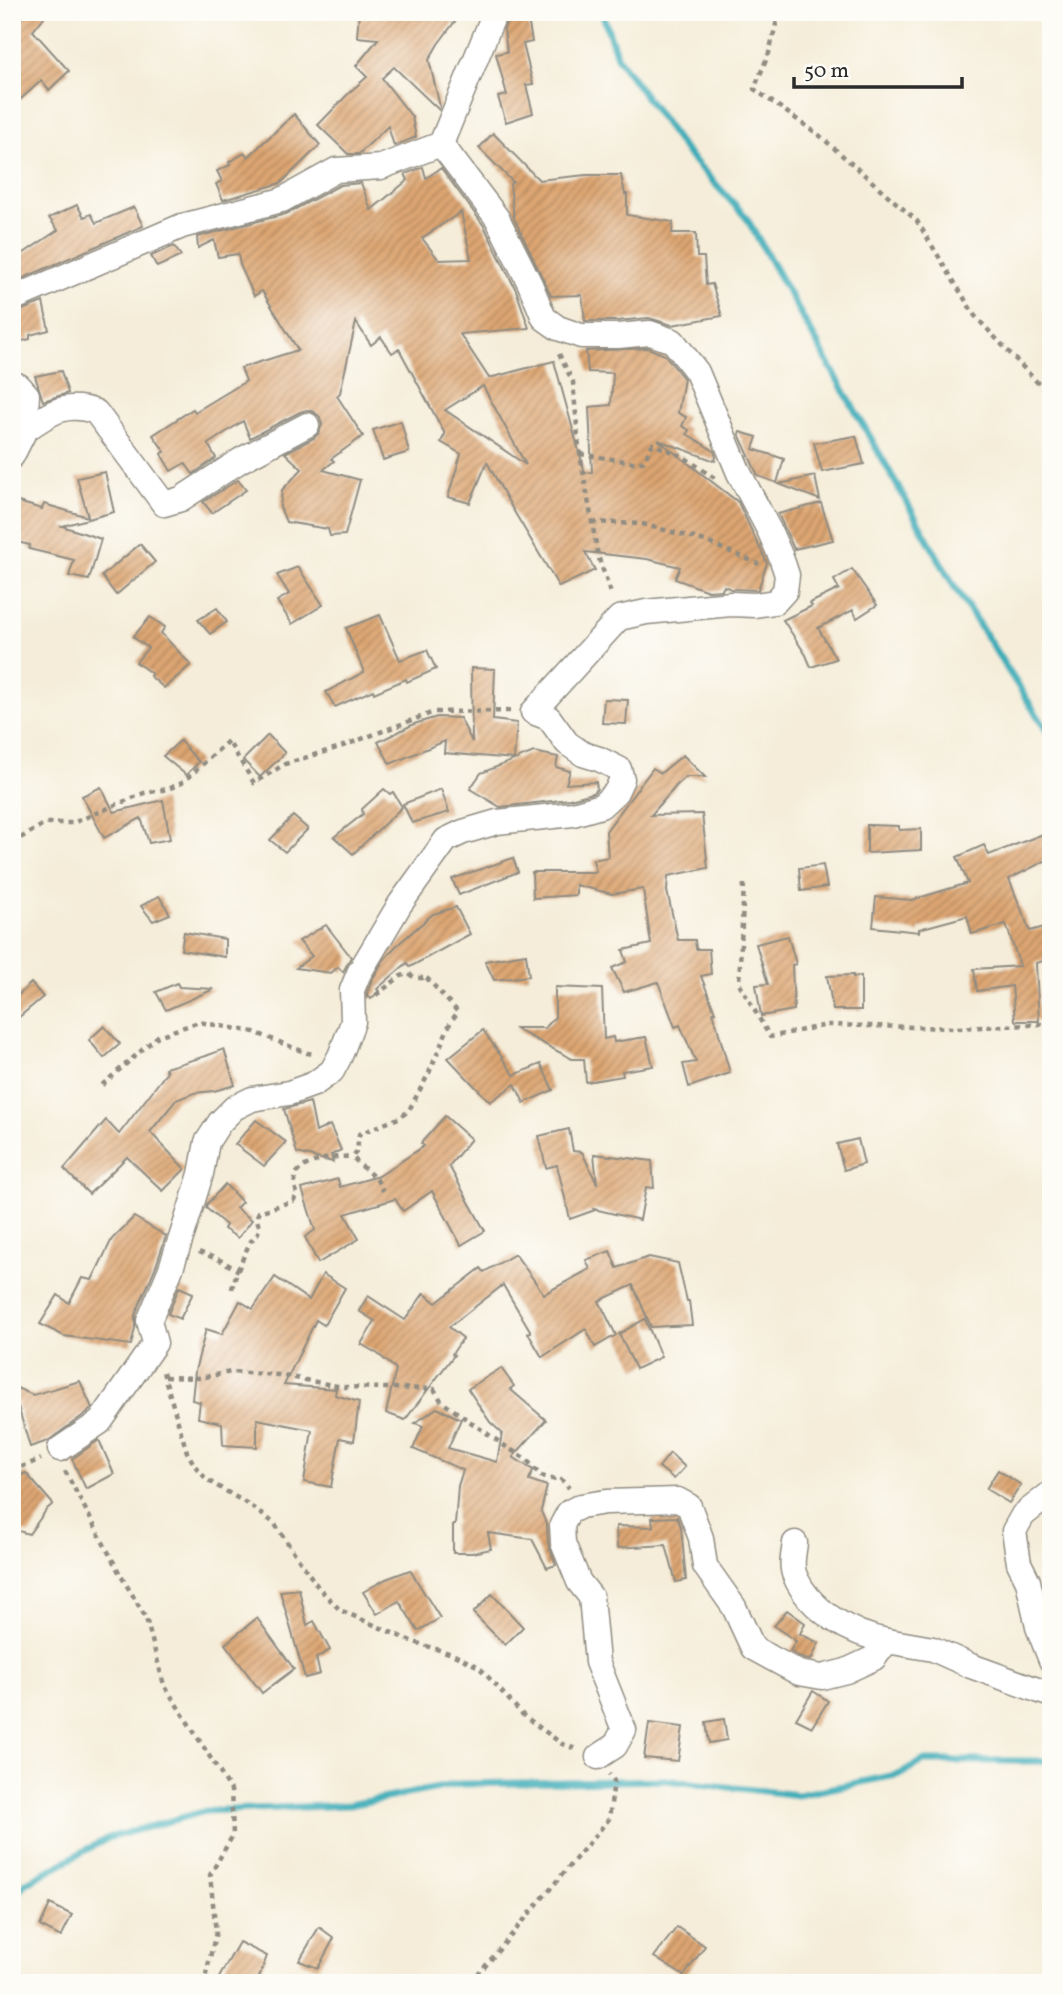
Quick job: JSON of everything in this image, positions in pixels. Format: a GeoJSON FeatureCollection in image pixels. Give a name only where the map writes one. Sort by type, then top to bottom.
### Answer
{"type":"FeatureCollection","features":[{"type":"Feature","properties":{"kind":"street"},"geometry":{"type":"LineString","coordinates":[[12,299],[182,226],[282,200],[336,170],[381,167],[441,144],[495,12]]}},
{"type":"Feature","properties":{"kind":"street"},"geometry":{"type":"LineString","coordinates":[[60,1449],[100,1422],[155,1343],[149,1321],[178,1246],[201,1174],[207,1142],[220,1122],[234,1108],[253,1099],[289,1093],[314,1084],[332,1071],[352,1022],[352,990],[359,973],[400,904],[446,840],[497,822],[573,814],[601,806],[616,792],[622,779],[619,769],[583,754],[567,743],[549,718],[533,712],[620,618],[693,607],[775,602],[785,591],[787,575],[783,562],[739,473],[697,372],[673,341],[650,333],[618,337],[581,335],[558,328],[544,318],[497,218],[441,144]]}},
{"type":"Feature","properties":{"kind":"street"},"geometry":{"type":"LineString","coordinates":[[12,383],[27,395],[24,430],[12,456]]}},
{"type":"Feature","properties":{"kind":"street"},"geometry":{"type":"LineString","coordinates":[[24,430],[45,416],[66,407],[84,407],[96,412],[164,504],[181,499],[242,460],[307,425]]}},
{"type":"Feature","properties":{"kind":"street"},"geometry":{"type":"LineString","coordinates":[[1051,1493],[1023,1515],[1014,1531],[1019,1563],[1028,1581],[1038,1627],[1051,1660]]}},
{"type":"Feature","properties":{"kind":"street"},"geometry":{"type":"LineString","coordinates":[[598,1757],[615,1746],[624,1730],[597,1662],[590,1597],[579,1582],[563,1544],[562,1525],[569,1512],[581,1506],[635,1500],[678,1500],[690,1506],[701,1538],[705,1566],[734,1607],[752,1648],[799,1673],[822,1677],[846,1671],[874,1658],[887,1641]]}},
{"type":"Feature","properties":{"kind":"street"},"geometry":{"type":"LineString","coordinates":[[795,1543],[792,1563],[794,1575],[814,1605],[832,1619],[875,1639],[933,1649],[1051,1695]]}},
{"type":"Feature","properties":{"kind":"path"},"geometry":{"type":"LineString","coordinates":[[779,12],[769,53],[754,89],[819,135],[917,221],[975,316],[1051,397]]}},
{"type":"Feature","properties":{"kind":"path"},"geometry":{"type":"LineString","coordinates":[[558,328],[544,329],[547,339],[560,355],[573,382],[580,454],[598,556],[620,618]]}},
{"type":"Feature","properties":{"kind":"path"},"geometry":{"type":"LineString","coordinates":[[580,454],[643,462],[653,444],[703,468],[721,484]]}},
{"type":"Feature","properties":{"kind":"path"},"geometry":{"type":"LineString","coordinates":[[592,522],[642,524],[702,540],[762,566],[783,562]]}},
{"type":"Feature","properties":{"kind":"path"},"geometry":{"type":"LineString","coordinates":[[12,843],[46,823],[72,823],[144,793],[168,789],[182,783],[228,741],[254,783],[285,764],[434,712],[533,712]]}},
{"type":"Feature","properties":{"kind":"path"},"geometry":{"type":"LineString","coordinates":[[744,884],[739,983],[770,1037],[827,1026],[957,1028],[1051,1024]]}},
{"type":"Feature","properties":{"kind":"path"},"geometry":{"type":"LineString","coordinates":[[352,1012],[401,976],[409,974],[415,978],[425,976],[458,1012],[451,1021],[429,1073],[409,1110],[359,1135],[357,1151],[352,1157]]}},
{"type":"Feature","properties":{"kind":"path"},"geometry":{"type":"LineString","coordinates":[[102,1085],[158,1036],[199,1023],[254,1032],[307,1053],[340,1055]]}},
{"type":"Feature","properties":{"kind":"path"},"geometry":{"type":"LineString","coordinates":[[232,1289],[233,1280],[250,1243],[258,1235],[260,1227],[257,1216],[263,1210],[293,1201],[297,1195],[296,1173],[310,1162],[352,1157],[377,1180],[383,1191]]}},
{"type":"Feature","properties":{"kind":"path"},"geometry":{"type":"LineString","coordinates":[[178,1246],[220,1260],[239,1271]]}},
{"type":"Feature","properties":{"kind":"path"},"geometry":{"type":"LineString","coordinates":[[155,1343],[187,1452],[195,1466],[207,1480],[274,1523],[318,1587],[340,1610],[479,1667],[523,1715],[562,1744],[598,1757],[614,1781],[609,1818],[471,1983]]}},
{"type":"Feature","properties":{"kind":"path"},"geometry":{"type":"LineString","coordinates":[[164,1377],[200,1378],[231,1372],[279,1375],[342,1387],[434,1389],[442,1402],[526,1459],[541,1476],[560,1478],[581,1506]]}},
{"type":"Feature","properties":{"kind":"path"},"geometry":{"type":"LineString","coordinates":[[12,1471],[60,1449],[65,1470],[146,1618],[164,1685],[231,1790],[233,1835],[210,1875],[216,1932],[204,1983]]}},
{"type":"Feature","properties":{"kind":"building"},"geometry":{"type":"Polygon","coordinates":[[[24,12],[48,12],[33,31],[69,71],[49,90],[41,81],[12,107],[12,30],[24,12]]]}},
{"type":"Feature","properties":{"kind":"building"},"geometry":{"type":"Polygon","coordinates":[[[359,12],[462,12],[429,60],[439,110],[394,67],[382,78],[412,117],[416,137],[394,146],[388,126],[359,154],[348,154],[318,125],[367,77],[356,66],[378,39],[357,37],[359,12]]]}},
{"type":"Feature","properties":{"kind":"building"},"geometry":{"type":"Polygon","coordinates":[[[510,12],[527,12],[532,42],[523,44],[533,84],[526,85],[533,113],[506,122],[498,97],[507,95],[496,54],[507,52],[504,29],[510,12]]]}},
{"type":"Feature","properties":{"kind":"building"},"geometry":{"type":"Polygon","coordinates":[[[294,114],[320,145],[281,183],[223,200],[216,184],[222,181],[217,171],[245,153],[248,157],[294,114]]]}},
{"type":"Feature","properties":{"kind":"building"},"geometry":{"type":"Polygon","coordinates":[[[493,133],[539,180],[586,175],[621,175],[627,194],[627,215],[673,222],[672,233],[696,233],[697,257],[704,257],[706,285],[712,284],[722,316],[672,325],[649,318],[585,321],[582,295],[551,296],[514,218],[510,184],[513,182],[479,148],[493,133]]]}},
{"type":"Feature","properties":{"kind":"building"},"geometry":{"type":"Polygon","coordinates":[[[423,167],[426,178],[441,168],[484,226],[516,290],[529,328],[460,334],[489,378],[554,361],[585,473],[592,472],[589,407],[611,405],[613,373],[588,372],[586,351],[648,348],[665,355],[684,379],[678,413],[686,417],[682,426],[689,430],[687,434],[714,451],[715,461],[658,440],[738,502],[767,563],[758,590],[731,589],[724,586],[722,590],[708,591],[675,579],[680,567],[647,559],[585,552],[595,570],[559,587],[487,462],[470,503],[448,497],[461,454],[441,442],[445,434],[399,349],[392,353],[381,337],[371,345],[356,322],[340,393],[337,396],[363,436],[331,459],[334,461],[323,470],[360,480],[345,535],[330,536],[328,529],[286,522],[280,507],[282,490],[302,469],[285,453],[319,433],[322,425],[320,417],[314,412],[300,412],[250,438],[243,421],[208,444],[216,458],[193,474],[185,463],[171,471],[161,454],[165,452],[153,435],[193,409],[195,412],[246,381],[241,368],[298,350],[262,291],[254,296],[238,254],[218,257],[214,240],[198,248],[197,237],[286,214],[340,185],[361,183],[371,210],[408,180],[405,174],[423,167]],[[461,212],[422,238],[439,260],[471,259],[461,212]],[[483,386],[445,410],[526,465],[483,386]]]}},
{"type":"Feature","properties":{"kind":"building"},"geometry":{"type":"Polygon","coordinates":[[[77,205],[84,217],[91,214],[96,223],[134,207],[143,226],[12,283],[12,261],[58,230],[49,218],[77,205]]]}},
{"type":"Feature","properties":{"kind":"building"},"geometry":{"type":"Polygon","coordinates":[[[174,246],[181,256],[157,267],[151,256],[174,246]]]}},
{"type":"Feature","properties":{"kind":"building"},"geometry":{"type":"Polygon","coordinates":[[[43,302],[49,330],[12,344],[12,314],[43,302]]]}},
{"type":"Feature","properties":{"kind":"building"},"geometry":{"type":"Polygon","coordinates":[[[61,371],[68,393],[43,401],[35,376],[61,371]]]}},
{"type":"Feature","properties":{"kind":"building"},"geometry":{"type":"Polygon","coordinates":[[[401,421],[409,452],[383,460],[373,430],[401,421]]]}},
{"type":"Feature","properties":{"kind":"building"},"geometry":{"type":"Polygon","coordinates":[[[740,432],[757,437],[753,449],[784,459],[777,483],[758,476],[740,432]]]}},
{"type":"Feature","properties":{"kind":"building"},"geometry":{"type":"Polygon","coordinates":[[[856,436],[864,464],[822,472],[814,443],[856,436]]]}},
{"type":"Feature","properties":{"kind":"building"},"geometry":{"type":"Polygon","coordinates":[[[105,472],[114,512],[62,526],[101,539],[89,580],[69,576],[74,560],[29,549],[30,545],[12,541],[12,511],[15,501],[42,509],[44,504],[88,517],[77,478],[105,472]]]}},
{"type":"Feature","properties":{"kind":"building"},"geometry":{"type":"Polygon","coordinates":[[[815,476],[820,500],[779,484],[815,476]]]}},
{"type":"Feature","properties":{"kind":"building"},"geometry":{"type":"Polygon","coordinates":[[[238,480],[246,490],[212,513],[203,502],[238,480]]]}},
{"type":"Feature","properties":{"kind":"building"},"geometry":{"type":"Polygon","coordinates":[[[821,503],[833,540],[794,549],[778,514],[821,503]]]}},
{"type":"Feature","properties":{"kind":"building"},"geometry":{"type":"Polygon","coordinates":[[[140,544],[155,562],[116,595],[102,576],[140,544]]]}},
{"type":"Feature","properties":{"kind":"building"},"geometry":{"type":"Polygon","coordinates":[[[298,567],[323,605],[292,624],[277,601],[289,594],[277,575],[298,567]]]}},
{"type":"Feature","properties":{"kind":"building"},"geometry":{"type":"Polygon","coordinates":[[[852,569],[877,605],[857,618],[853,610],[818,628],[836,659],[811,667],[783,620],[839,589],[834,580],[852,569]]]}},
{"type":"Feature","properties":{"kind":"building"},"geometry":{"type":"Polygon","coordinates":[[[217,608],[227,622],[210,634],[198,620],[217,608]]]}},
{"type":"Feature","properties":{"kind":"building"},"geometry":{"type":"Polygon","coordinates":[[[380,615],[400,660],[427,650],[436,669],[374,693],[373,690],[335,707],[326,692],[364,672],[346,628],[380,615]]]}},
{"type":"Feature","properties":{"kind":"building"},"geometry":{"type":"Polygon","coordinates":[[[150,617],[165,627],[161,633],[191,665],[164,688],[136,662],[148,648],[133,637],[150,617]]]}},
{"type":"Feature","properties":{"kind":"building"},"geometry":{"type":"Polygon","coordinates":[[[471,668],[495,669],[493,720],[517,723],[514,759],[444,753],[445,741],[390,764],[378,742],[414,724],[437,717],[460,718],[472,742],[471,668]]]}},
{"type":"Feature","properties":{"kind":"building"},"geometry":{"type":"Polygon","coordinates":[[[604,699],[628,700],[626,724],[602,723],[604,699]]]}},
{"type":"Feature","properties":{"kind":"building"},"geometry":{"type":"Polygon","coordinates":[[[268,735],[285,753],[260,777],[243,760],[268,735]]]}},
{"type":"Feature","properties":{"kind":"building"},"geometry":{"type":"Polygon","coordinates":[[[180,741],[199,762],[186,775],[163,756],[180,741]]]}},
{"type":"Feature","properties":{"kind":"building"},"geometry":{"type":"Polygon","coordinates":[[[534,752],[558,757],[556,767],[570,771],[566,784],[596,782],[597,789],[593,793],[570,799],[500,807],[470,789],[481,773],[534,752]]]}},
{"type":"Feature","properties":{"kind":"building"},"geometry":{"type":"Polygon","coordinates":[[[683,755],[705,777],[686,777],[651,815],[702,814],[708,868],[668,876],[667,891],[678,940],[695,940],[696,949],[709,949],[711,974],[701,976],[715,1012],[730,1073],[689,1087],[683,1064],[696,1062],[680,1025],[675,1027],[658,982],[624,992],[612,968],[627,962],[623,950],[651,944],[643,889],[612,894],[576,885],[576,895],[533,898],[532,872],[596,872],[593,860],[608,857],[606,831],[653,768],[661,773],[683,755]]]}},
{"type":"Feature","properties":{"kind":"building"},"geometry":{"type":"Polygon","coordinates":[[[101,787],[114,812],[163,800],[170,839],[149,843],[141,818],[104,838],[82,796],[101,787]]]}},
{"type":"Feature","properties":{"kind":"building"},"geometry":{"type":"Polygon","coordinates":[[[384,789],[390,794],[393,792],[402,807],[353,854],[334,837],[363,814],[362,809],[384,789]]]}},
{"type":"Feature","properties":{"kind":"building"},"geometry":{"type":"Polygon","coordinates":[[[441,789],[449,812],[412,823],[403,804],[441,789]]]}},
{"type":"Feature","properties":{"kind":"building"},"geometry":{"type":"Polygon","coordinates":[[[293,816],[308,829],[285,852],[270,840],[293,816]]]}},
{"type":"Feature","properties":{"kind":"building"},"geometry":{"type":"Polygon","coordinates":[[[867,825],[899,826],[899,830],[921,829],[921,850],[867,853],[867,825]]]}},
{"type":"Feature","properties":{"kind":"building"},"geometry":{"type":"Polygon","coordinates":[[[1051,831],[1051,858],[1009,879],[1030,931],[1048,926],[1051,938],[1051,959],[1036,963],[1039,1021],[1015,1021],[1012,986],[977,991],[974,969],[1020,966],[1006,924],[972,934],[967,916],[919,929],[919,932],[873,927],[876,897],[912,900],[968,883],[957,857],[984,845],[989,855],[1051,831]]]}},
{"type":"Feature","properties":{"kind":"building"},"geometry":{"type":"Polygon","coordinates":[[[513,858],[518,872],[459,895],[452,879],[513,858]]]}},
{"type":"Feature","properties":{"kind":"building"},"geometry":{"type":"Polygon","coordinates":[[[823,865],[827,887],[801,891],[799,868],[823,865]]]}},
{"type":"Feature","properties":{"kind":"building"},"geometry":{"type":"Polygon","coordinates":[[[159,896],[170,914],[153,921],[141,906],[159,896]]]}},
{"type":"Feature","properties":{"kind":"building"},"geometry":{"type":"Polygon","coordinates":[[[456,907],[470,934],[410,967],[407,963],[377,989],[379,991],[371,999],[369,996],[367,998],[372,980],[395,947],[433,914],[456,907]]]}},
{"type":"Feature","properties":{"kind":"building"},"geometry":{"type":"Polygon","coordinates":[[[326,925],[351,957],[343,972],[338,967],[331,973],[296,968],[312,956],[299,941],[326,925]]]}},
{"type":"Feature","properties":{"kind":"building"},"geometry":{"type":"Polygon","coordinates":[[[184,932],[225,939],[225,957],[181,950],[184,932]]]}},
{"type":"Feature","properties":{"kind":"building"},"geometry":{"type":"Polygon","coordinates":[[[788,936],[796,964],[792,965],[794,1010],[761,1016],[756,985],[768,984],[756,944],[788,936]]]}},
{"type":"Feature","properties":{"kind":"building"},"geometry":{"type":"Polygon","coordinates":[[[526,954],[529,976],[494,980],[485,961],[526,954]]]}},
{"type":"Feature","properties":{"kind":"building"},"geometry":{"type":"Polygon","coordinates":[[[827,976],[861,976],[861,1010],[833,1010],[827,976]]]}},
{"type":"Feature","properties":{"kind":"building"},"geometry":{"type":"Polygon","coordinates":[[[31,983],[43,997],[12,1023],[12,1001],[31,983]]]}},
{"type":"Feature","properties":{"kind":"building"},"geometry":{"type":"Polygon","coordinates":[[[177,983],[179,987],[214,989],[166,1010],[156,992],[177,983]]]}},
{"type":"Feature","properties":{"kind":"building"},"geometry":{"type":"Polygon","coordinates":[[[555,987],[602,989],[604,1039],[613,1037],[614,1042],[646,1037],[653,1066],[622,1071],[623,1076],[586,1082],[584,1059],[572,1059],[514,1028],[545,1028],[555,1017],[555,987]]]}},
{"type":"Feature","properties":{"kind":"building"},"geometry":{"type":"Polygon","coordinates":[[[104,1026],[120,1044],[104,1058],[89,1040],[104,1026]]]}},
{"type":"Feature","properties":{"kind":"building"},"geometry":{"type":"Polygon","coordinates":[[[483,1030],[514,1075],[541,1064],[553,1090],[524,1103],[515,1084],[490,1102],[448,1058],[483,1030]]]}},
{"type":"Feature","properties":{"kind":"building"},"geometry":{"type":"Polygon","coordinates":[[[224,1049],[235,1085],[194,1093],[176,1100],[150,1132],[185,1169],[163,1191],[127,1157],[89,1194],[64,1169],[106,1120],[119,1134],[167,1072],[165,1068],[224,1049]]]}},
{"type":"Feature","properties":{"kind":"building"},"geometry":{"type":"Polygon","coordinates":[[[310,1102],[316,1132],[330,1125],[341,1150],[331,1155],[333,1162],[297,1153],[284,1109],[310,1102]]]}},
{"type":"Feature","properties":{"kind":"building"},"geometry":{"type":"Polygon","coordinates":[[[445,1116],[471,1139],[449,1166],[485,1231],[461,1245],[432,1191],[403,1211],[395,1199],[345,1214],[359,1239],[318,1263],[305,1237],[315,1230],[302,1189],[338,1179],[340,1187],[379,1176],[424,1146],[421,1143],[445,1116]]]}},
{"type":"Feature","properties":{"kind":"building"},"geometry":{"type":"Polygon","coordinates":[[[256,1120],[286,1142],[264,1166],[235,1144],[256,1120]]]}},
{"type":"Feature","properties":{"kind":"building"},"geometry":{"type":"Polygon","coordinates":[[[569,1129],[573,1151],[582,1152],[597,1184],[594,1154],[652,1161],[654,1188],[646,1187],[640,1220],[594,1209],[570,1219],[557,1165],[546,1168],[539,1136],[569,1129]]]}},
{"type":"Feature","properties":{"kind":"building"},"geometry":{"type":"Polygon","coordinates":[[[858,1139],[864,1164],[844,1170],[837,1144],[858,1139]]]}},
{"type":"Feature","properties":{"kind":"building"},"geometry":{"type":"Polygon","coordinates":[[[225,1184],[242,1202],[236,1208],[252,1220],[238,1238],[224,1229],[226,1225],[206,1208],[225,1184]]]}},
{"type":"Feature","properties":{"kind":"building"},"geometry":{"type":"Polygon","coordinates":[[[134,1217],[166,1236],[135,1315],[131,1345],[64,1336],[40,1324],[58,1295],[69,1303],[82,1278],[92,1280],[112,1239],[134,1217]]]}},
{"type":"Feature","properties":{"kind":"building"},"geometry":{"type":"Polygon","coordinates":[[[610,1251],[617,1268],[649,1257],[678,1263],[689,1301],[692,1325],[651,1327],[633,1285],[599,1301],[616,1335],[595,1347],[586,1329],[542,1357],[528,1333],[531,1332],[503,1285],[449,1327],[463,1338],[452,1354],[454,1355],[405,1420],[386,1413],[396,1369],[361,1344],[375,1321],[359,1311],[368,1296],[405,1320],[424,1293],[436,1303],[481,1268],[484,1272],[515,1254],[544,1294],[590,1269],[586,1260],[610,1251]]]}},
{"type":"Feature","properties":{"kind":"building"},"geometry":{"type":"Polygon","coordinates":[[[323,1274],[345,1288],[324,1325],[316,1320],[284,1385],[336,1389],[335,1395],[359,1402],[354,1441],[340,1438],[331,1487],[304,1482],[312,1430],[257,1419],[257,1447],[223,1445],[222,1423],[198,1418],[200,1402],[192,1400],[195,1371],[206,1329],[222,1334],[240,1301],[253,1309],[275,1277],[309,1300],[323,1274]]]}},
{"type":"Feature","properties":{"kind":"building"},"geometry":{"type":"Polygon","coordinates":[[[179,1287],[193,1293],[180,1319],[168,1314],[179,1287]]]}},
{"type":"Feature","properties":{"kind":"building"},"geometry":{"type":"Polygon","coordinates":[[[645,1319],[661,1357],[636,1369],[619,1334],[645,1319]]]}},
{"type":"Feature","properties":{"kind":"building"},"geometry":{"type":"Polygon","coordinates":[[[501,1368],[514,1386],[510,1389],[546,1420],[513,1457],[533,1470],[529,1480],[547,1486],[541,1511],[556,1565],[547,1568],[532,1539],[488,1533],[491,1549],[453,1553],[453,1525],[463,1470],[413,1449],[423,1426],[415,1423],[437,1408],[461,1419],[448,1448],[497,1462],[502,1433],[490,1422],[468,1389],[501,1368]]]}},
{"type":"Feature","properties":{"kind":"building"},"geometry":{"type":"Polygon","coordinates":[[[80,1381],[92,1408],[48,1441],[30,1447],[12,1386],[33,1395],[80,1381]]]}},
{"type":"Feature","properties":{"kind":"building"},"geometry":{"type":"Polygon","coordinates":[[[99,1440],[114,1474],[86,1489],[72,1459],[99,1440]]]}},
{"type":"Feature","properties":{"kind":"building"},"geometry":{"type":"Polygon","coordinates":[[[670,1453],[685,1467],[674,1479],[659,1467],[670,1453]]]}},
{"type":"Feature","properties":{"kind":"building"},"geometry":{"type":"Polygon","coordinates":[[[998,1470],[1021,1485],[1009,1503],[986,1489],[998,1470]]]}},
{"type":"Feature","properties":{"kind":"building"},"geometry":{"type":"Polygon","coordinates":[[[26,1473],[53,1504],[29,1534],[12,1529],[12,1479],[26,1473]]]}},
{"type":"Feature","properties":{"kind":"building"},"geometry":{"type":"Polygon","coordinates":[[[677,1517],[681,1527],[686,1580],[676,1582],[666,1545],[617,1548],[616,1526],[653,1527],[652,1518],[677,1517]]]}},
{"type":"Feature","properties":{"kind":"building"},"geometry":{"type":"Polygon","coordinates":[[[410,1570],[440,1618],[418,1631],[399,1601],[377,1614],[363,1592],[410,1570]]]}},
{"type":"Feature","properties":{"kind":"building"},"geometry":{"type":"Polygon","coordinates":[[[299,1589],[307,1625],[314,1621],[330,1650],[316,1658],[320,1674],[305,1678],[280,1591],[299,1589]]]}},
{"type":"Feature","properties":{"kind":"building"},"geometry":{"type":"Polygon","coordinates":[[[492,1594],[523,1627],[505,1645],[473,1613],[492,1594]]]}},
{"type":"Feature","properties":{"kind":"building"},"geometry":{"type":"Polygon","coordinates":[[[787,1610],[805,1623],[800,1634],[819,1643],[811,1660],[790,1651],[796,1641],[774,1626],[787,1610]]]}},
{"type":"Feature","properties":{"kind":"building"},"geometry":{"type":"Polygon","coordinates":[[[257,1618],[294,1669],[262,1693],[225,1644],[257,1618]]]}},
{"type":"Feature","properties":{"kind":"building"},"geometry":{"type":"Polygon","coordinates":[[[813,1691],[828,1701],[812,1727],[796,1719],[813,1691]]]}},
{"type":"Feature","properties":{"kind":"building"},"geometry":{"type":"Polygon","coordinates":[[[724,1719],[727,1740],[709,1743],[706,1722],[724,1719]]]}},
{"type":"Feature","properties":{"kind":"building"},"geometry":{"type":"Polygon","coordinates":[[[649,1723],[683,1727],[678,1761],[644,1758],[649,1723]]]}},
{"type":"Feature","properties":{"kind":"building"},"geometry":{"type":"Polygon","coordinates":[[[50,1904],[72,1915],[61,1937],[40,1926],[50,1904]]]}},
{"type":"Feature","properties":{"kind":"building"},"geometry":{"type":"Polygon","coordinates":[[[319,1927],[334,1938],[318,1968],[299,1961],[319,1927]]]}},
{"type":"Feature","properties":{"kind":"building"},"geometry":{"type":"Polygon","coordinates":[[[677,1927],[705,1946],[684,1976],[654,1957],[677,1927]]]}},
{"type":"Feature","properties":{"kind":"building"},"geometry":{"type":"Polygon","coordinates":[[[239,1942],[267,1956],[257,1983],[216,1983],[239,1942]]]}},
{"type":"Feature","properties":{"kind":"waterway"},"geometry":{"type":"LineString","coordinates":[[602,12],[617,57],[685,151],[746,217],[954,586],[1051,737]]}},
{"type":"Feature","properties":{"kind":"waterway"},"geometry":{"type":"LineString","coordinates":[[12,1898],[26,1883],[108,1838],[206,1811],[349,1805],[460,1784],[665,1780],[798,1795],[901,1774],[923,1761],[1051,1761]]}}]}
